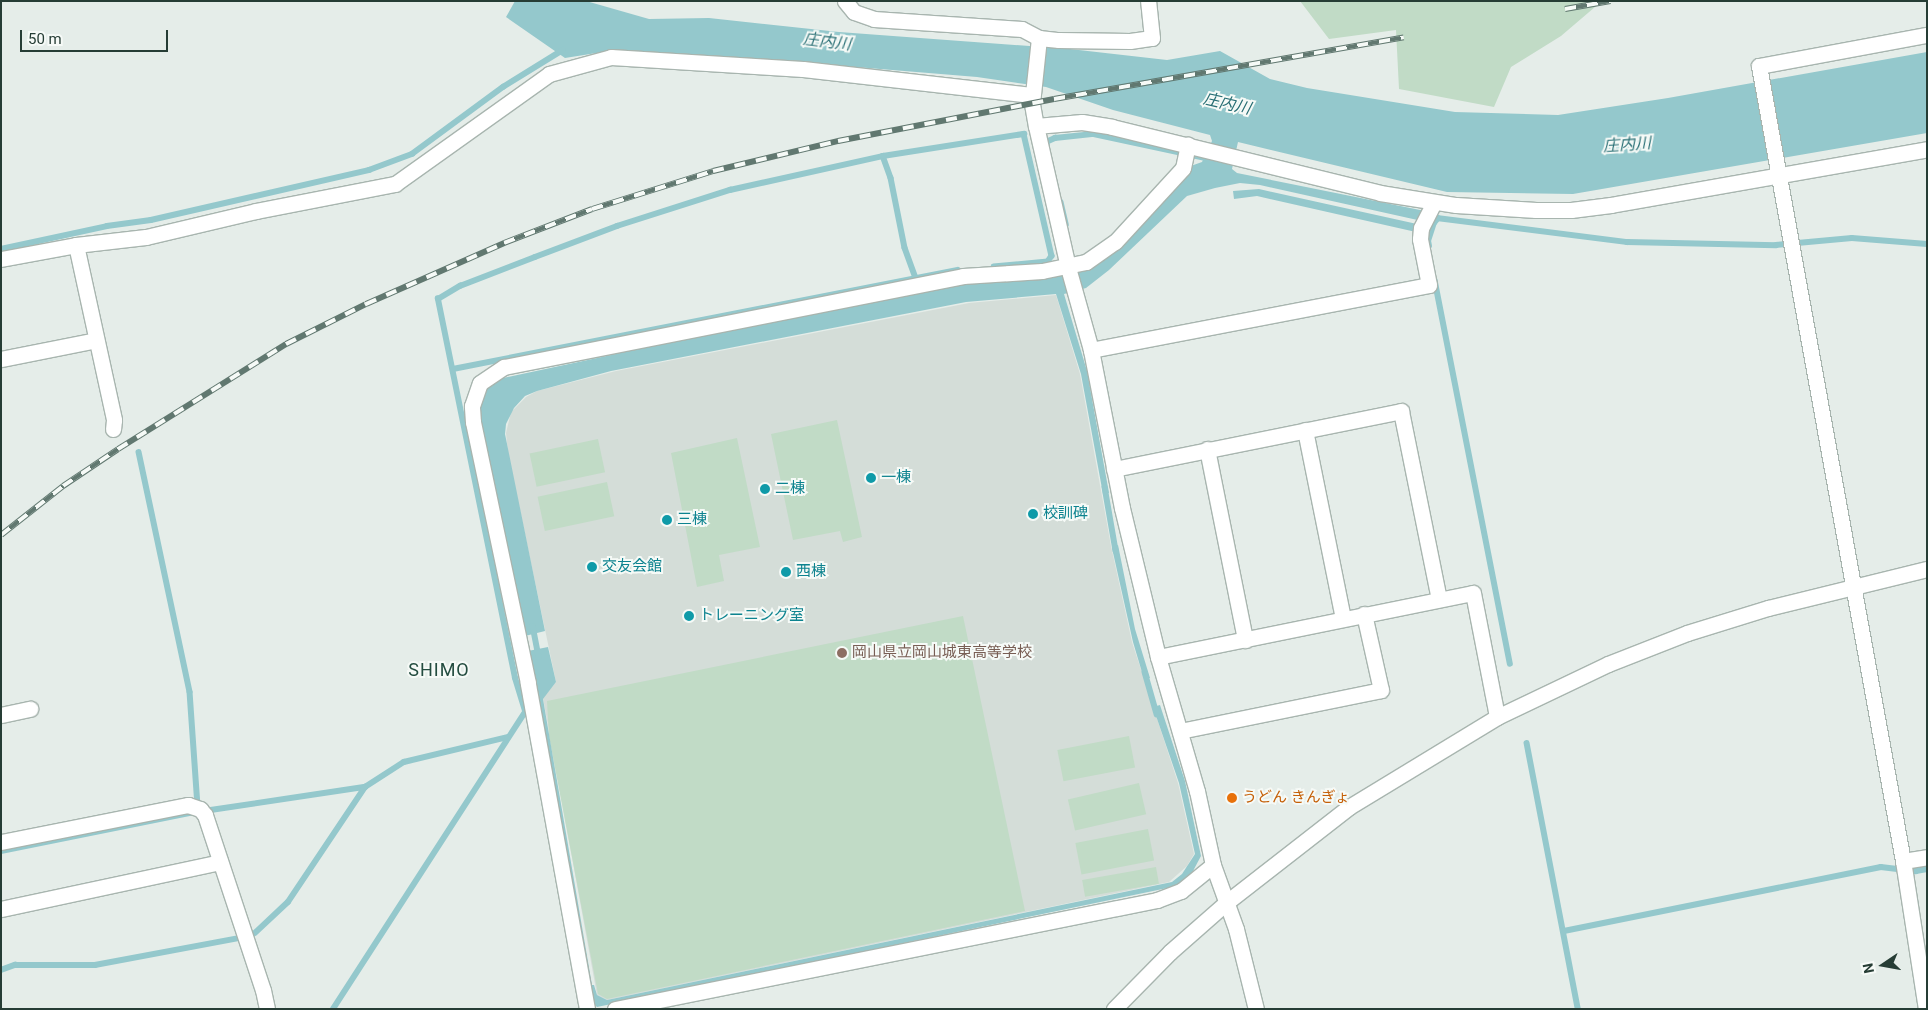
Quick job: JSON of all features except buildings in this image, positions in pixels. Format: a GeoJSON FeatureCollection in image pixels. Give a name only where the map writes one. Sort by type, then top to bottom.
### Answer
{"type":"FeatureCollection","features":[{"type":"Feature","properties":{"kind":"street"},"geometry":{"type":"LineString","coordinates":[[845,1],[854,12],[874,19],[1022,29],[1038,41],[1130,42],[1152,38],[1148,1]]}},
{"type":"Feature","properties":{"kind":"street"},"geometry":{"type":"LineString","coordinates":[[1926,1009],[1904,868],[1759,66],[1927,35]]}},
{"type":"Feature","properties":{"kind":"street"},"geometry":{"type":"LineString","coordinates":[[1038,41],[1033,92],[1036,126],[1068,269],[1091,350],[1114,469],[1158,657],[1197,791],[1212,864],[1236,929],[1256,1009]]}},
{"type":"Feature","properties":{"kind":"street"},"geometry":{"type":"LineString","coordinates":[[1,259],[76,245],[146,237],[256,211],[395,184],[549,74],[610,57],[803,69],[1033,92]]}},
{"type":"Feature","properties":{"kind":"street"},"geometry":{"type":"LineString","coordinates":[[1036,126],[1082,122],[1187,151],[1205,150],[1380,193],[1430,210],[1488,208],[1571,210],[1611,205],[1779,172],[1927,149]]}},
{"type":"Feature","properties":{"kind":"street"},"geometry":{"type":"LineString","coordinates":[[587,1009],[528,683],[473,422],[472,406],[480,383],[504,368],[963,276],[1068,269],[1086,262],[1115,242],[1183,168],[1187,151]]}},
{"type":"Feature","properties":{"kind":"street"},"geometry":{"type":"LineString","coordinates":[[1091,350],[1429,285],[1420,238],[1421,228],[1430,210]]}},
{"type":"Feature","properties":{"kind":"street"},"geometry":{"type":"LineString","coordinates":[[76,245],[114,420],[113,429]]}},
{"type":"Feature","properties":{"kind":"street"},"geometry":{"type":"LineString","coordinates":[[1,359],[96,340]]}},
{"type":"Feature","properties":{"kind":"street"},"geometry":{"type":"LineString","coordinates":[[1114,469],[1401,411],[1439,599]]}},
{"type":"Feature","properties":{"kind":"street"},"geometry":{"type":"LineString","coordinates":[[1305,430],[1343,618]]}},
{"type":"Feature","properties":{"kind":"street"},"geometry":{"type":"LineString","coordinates":[[1208,449],[1245,640]]}},
{"type":"Feature","properties":{"kind":"street"},"geometry":{"type":"LineString","coordinates":[[1114,1009],[1170,952],[1227,902],[1349,807],[1497,717],[1608,664],[1687,634],[1768,608],[1853,586],[1927,570]]}},
{"type":"Feature","properties":{"kind":"street"},"geometry":{"type":"LineString","coordinates":[[1158,657],[1473,593],[1497,717]]}},
{"type":"Feature","properties":{"kind":"street"},"geometry":{"type":"LineString","coordinates":[[1180,731],[1381,690],[1364,614]]}},
{"type":"Feature","properties":{"kind":"street"},"geometry":{"type":"LineString","coordinates":[[1,715],[30,709]]}},
{"type":"Feature","properties":{"kind":"street"},"geometry":{"type":"LineString","coordinates":[[1,842],[188,805],[200,811],[220,862],[263,990],[266,1009]]}},
{"type":"Feature","properties":{"kind":"street"},"geometry":{"type":"LineString","coordinates":[[1904,868],[1927,857]]}},
{"type":"Feature","properties":{"kind":"street"},"geometry":{"type":"LineString","coordinates":[[1,909],[220,862]]}},
{"type":"Feature","properties":{"kind":"street"},"geometry":{"type":"LineString","coordinates":[[615,1009],[1157,900],[1181,891],[1212,864]]}},
{"type":"Feature","properties":{"kind":"shaded area","name":"岡山県立岡山城東高等学校"},"geometry":{"type":"Polygon","coordinates":[[[1056,295],[1080,374],[1111,546],[1132,642],[1178,783],[1194,854],[1187,866],[1169,882],[607,1000],[597,995],[543,698],[556,682],[508,453],[506,433],[511,412],[526,397],[537,391],[616,371],[969,303],[1056,295]]]}},
{"type":"Feature","properties":{"kind":"green space"},"geometry":{"type":"Polygon","coordinates":[[[1300,1],[1602,1],[1561,36],[1511,67],[1494,107],[1399,89],[1396,30],[1329,39],[1300,1]]]}},
{"type":"Feature","properties":{"kind":"green space"},"geometry":{"type":"Polygon","coordinates":[[[837,420],[862,537],[843,542],[840,531],[793,540],[771,434],[837,420]]]}},
{"type":"Feature","properties":{"kind":"green space"},"geometry":{"type":"Polygon","coordinates":[[[737,438],[760,547],[719,555],[724,581],[697,587],[671,453],[737,438]]]}},
{"type":"Feature","properties":{"kind":"green space"},"geometry":{"type":"Polygon","coordinates":[[[598,439],[605,472],[537,487],[530,454],[598,439]]]}},
{"type":"Feature","properties":{"kind":"green space"},"geometry":{"type":"Polygon","coordinates":[[[607,482],[614,516],[545,531],[538,497],[607,482]]]}},
{"type":"Feature","properties":{"kind":"green space"},"geometry":{"type":"Polygon","coordinates":[[[963,616],[1025,911],[607,999],[598,994],[549,736],[547,701],[963,616]]]}},
{"type":"Feature","properties":{"kind":"green space"},"geometry":{"type":"Polygon","coordinates":[[[1129,736],[1135,767],[1063,781],[1057,750],[1129,736]]]}},
{"type":"Feature","properties":{"kind":"green space"},"geometry":{"type":"Polygon","coordinates":[[[1139,783],[1146,814],[1075,831],[1068,799],[1139,783]]]}},
{"type":"Feature","properties":{"kind":"green space"},"geometry":{"type":"Polygon","coordinates":[[[1148,829],[1154,860],[1081,875],[1075,843],[1148,829]]]}},
{"type":"Feature","properties":{"kind":"green space"},"geometry":{"type":"Polygon","coordinates":[[[1156,867],[1159,884],[1085,897],[1082,880],[1156,867]]]}},
{"type":"Feature","properties":{"kind":"water","name":"庄内川"},"geometry":{"type":"Polygon","coordinates":[[[515,1],[586,1],[649,19],[709,18],[839,32],[1070,49],[1167,60],[1220,51],[1270,79],[1307,88],[1455,112],[1558,115],[1668,98],[1927,52],[1927,133],[1573,194],[1447,192],[1238,142],[1232,169],[1237,173],[1425,211],[1422,221],[1260,185],[1240,183],[1215,188],[1187,196],[1109,270],[1086,288],[1064,294],[1087,371],[1109,493],[1103,494],[1081,374],[1056,294],[966,302],[611,371],[537,391],[525,396],[514,408],[506,424],[505,434],[545,631],[525,636],[477,408],[481,393],[494,380],[733,329],[959,285],[1058,276],[1081,270],[1188,167],[1202,162],[1212,141],[1210,135],[1113,110],[1046,87],[977,77],[747,58],[609,51],[565,58],[506,17],[515,1]]]}},
{"type":"Feature","properties":{"kind":"water"},"geometry":{"type":"Polygon","coordinates":[[[1259,189],[1417,224],[1416,232],[1257,196],[1234,199],[1233,191],[1259,189]]]}},
{"type":"Feature","properties":{"kind":"water"},"geometry":{"type":"Polygon","coordinates":[[[1118,545],[1135,629],[1150,678],[1144,679],[1133,642],[1112,548],[1118,545]]]}},
{"type":"Feature","properties":{"kind":"water"},"geometry":{"type":"Polygon","coordinates":[[[548,647],[556,682],[543,699],[592,985],[594,985],[597,995],[607,1000],[1172,882],[1182,874],[1195,854],[1179,783],[1153,707],[1160,705],[1185,781],[1201,856],[1193,871],[1177,886],[597,1007],[592,1002],[521,692],[534,679],[528,651],[548,647]]]}},
{"type":"Feature","properties":{"kind":"waterway"},"geometry":{"type":"LineString","coordinates":[[1,249],[107,226],[151,220],[369,170],[412,154],[503,87],[563,50]]}},
{"type":"Feature","properties":{"kind":"waterway"},"geometry":{"type":"LineString","coordinates":[[525,711],[515,678],[438,299],[460,286],[617,226],[730,190],[883,156],[1024,134],[1052,256],[1048,262],[994,267]]}},
{"type":"Feature","properties":{"kind":"waterway"},"geometry":{"type":"LineString","coordinates":[[1047,147],[1046,142],[1055,138],[1094,134],[1211,159]]}},
{"type":"Feature","properties":{"kind":"waterway"},"geometry":{"type":"LineString","coordinates":[[883,156],[891,178],[905,248],[915,276]]}},
{"type":"Feature","properties":{"kind":"waterway"},"geometry":{"type":"LineString","coordinates":[[1061,202],[1066,224]]}},
{"type":"Feature","properties":{"kind":"waterway"},"geometry":{"type":"LineString","coordinates":[[1429,217],[1627,242],[1776,245],[1852,238],[1927,244]]}},
{"type":"Feature","properties":{"kind":"waterway"},"geometry":{"type":"LineString","coordinates":[[1429,246],[1428,241],[1434,223],[1438,218]]}},
{"type":"Feature","properties":{"kind":"waterway"},"geometry":{"type":"LineString","coordinates":[[453,369],[957,270]]}},
{"type":"Feature","properties":{"kind":"waterway"},"geometry":{"type":"LineString","coordinates":[[1435,280],[1510,664]]}},
{"type":"Feature","properties":{"kind":"waterway"},"geometry":{"type":"LineString","coordinates":[[139,452],[190,692],[198,807]]}},
{"type":"Feature","properties":{"kind":"waterway"},"geometry":{"type":"LineString","coordinates":[[1105,487],[1116,551]]}},
{"type":"Feature","properties":{"kind":"waterway"},"geometry":{"type":"LineString","coordinates":[[533,626],[539,657]]}},
{"type":"Feature","properties":{"kind":"waterway"},"geometry":{"type":"LineString","coordinates":[[1145,672],[1157,714]]}},
{"type":"Feature","properties":{"kind":"waterway"},"geometry":{"type":"LineString","coordinates":[[333,1009],[529,706]]}},
{"type":"Feature","properties":{"kind":"waterway"},"geometry":{"type":"LineString","coordinates":[[204,811],[365,787],[404,762],[508,737]]}},
{"type":"Feature","properties":{"kind":"waterway"},"geometry":{"type":"LineString","coordinates":[[1527,743],[1578,1009]]}},
{"type":"Feature","properties":{"kind":"waterway"},"geometry":{"type":"LineString","coordinates":[[255,933],[288,902],[365,787]]}},
{"type":"Feature","properties":{"kind":"waterway"},"geometry":{"type":"LineString","coordinates":[[1,851],[195,812]]}},
{"type":"Feature","properties":{"kind":"waterway"},"geometry":{"type":"LineString","coordinates":[[1564,931],[1881,867],[1916,871],[1927,869]]}},
{"type":"Feature","properties":{"kind":"waterway"},"geometry":{"type":"LineString","coordinates":[[1,970],[15,965],[95,965],[239,938]]}},
{"type":"Feature","properties":{"kind":"railway"},"geometry":{"type":"LineString","coordinates":[[1565,9],[1610,1]]}},
{"type":"Feature","properties":{"kind":"railway"},"geometry":{"type":"LineString","coordinates":[[1,535],[63,486],[118,449],[286,344],[366,304],[504,243],[592,209],[713,171],[838,141],[1054,99],[1404,37]]}},
{"type":"Feature","properties":{"kind":"place","name":"一棟"},"geometry":{"type":"Point","coordinates":[871,478]}},
{"type":"Feature","properties":{"kind":"place","name":"二棟"},"geometry":{"type":"Point","coordinates":[765,489]}},
{"type":"Feature","properties":{"kind":"place","name":"校訓碑"},"geometry":{"type":"Point","coordinates":[1033,514]}},
{"type":"Feature","properties":{"kind":"place","name":"三棟"},"geometry":{"type":"Point","coordinates":[667,520]}},
{"type":"Feature","properties":{"kind":"place","name":"交友会館"},"geometry":{"type":"Point","coordinates":[592,567]}},
{"type":"Feature","properties":{"kind":"place","name":"西棟"},"geometry":{"type":"Point","coordinates":[786,572]}},
{"type":"Feature","properties":{"kind":"place","name":"トレーニング室"},"geometry":{"type":"Point","coordinates":[689,616]}},
{"type":"Feature","properties":{"kind":"place","name":"岡山県立岡山城東高等学校"},"geometry":{"type":"Point","coordinates":[842,653]}},
{"type":"Feature","properties":{"kind":"place","name":"うどん きんぎょ"},"geometry":{"type":"Point","coordinates":[1232,798]}},
{"type":"Feature","properties":{"kind":"district","name":"SHIMO"},"geometry":{"type":"Point","coordinates":[439,670]}}]}
